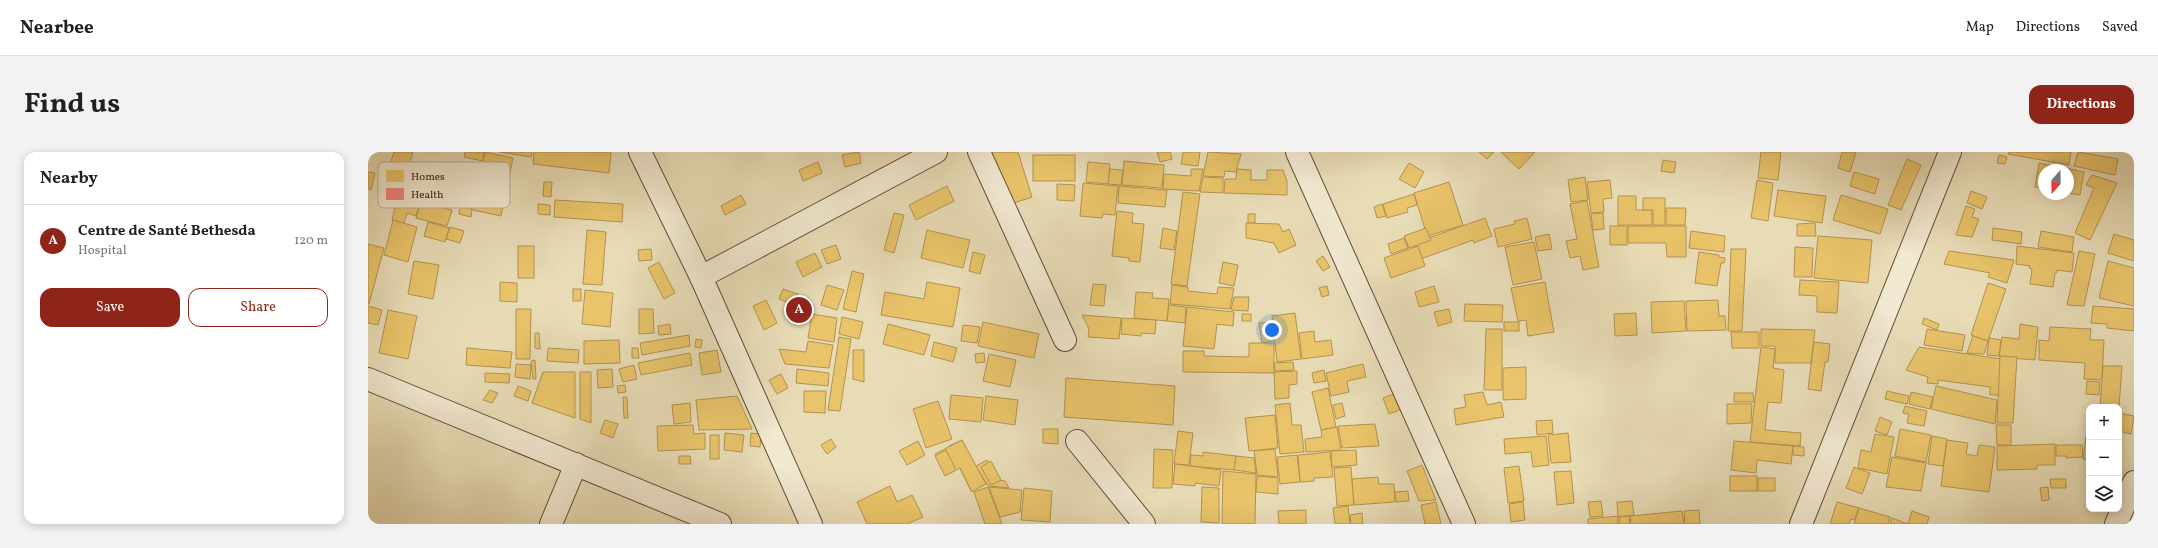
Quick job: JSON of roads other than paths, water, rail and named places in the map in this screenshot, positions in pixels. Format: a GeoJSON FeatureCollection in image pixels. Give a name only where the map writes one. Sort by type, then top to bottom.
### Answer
{"type":"FeatureCollection","features":[{"type":"Feature","properties":{"kind":"street"},"geometry":{"type":"LineString","coordinates":[[640,152],[701,277],[811,524]]}},
{"type":"Feature","properties":{"kind":"street"},"geometry":{"type":"LineString","coordinates":[[701,277],[936,152]]}},
{"type":"Feature","properties":{"kind":"street"},"geometry":{"type":"LineString","coordinates":[[979,152],[1065,340]]}},
{"type":"Feature","properties":{"kind":"street"},"geometry":{"type":"LineString","coordinates":[[1297,152],[1464,524]]}},
{"type":"Feature","properties":{"kind":"street"},"geometry":{"type":"LineString","coordinates":[[1801,524],[1950,152]]}},
{"type":"Feature","properties":{"kind":"street"},"geometry":{"type":"LineString","coordinates":[[368,379],[720,524]]}},
{"type":"Feature","properties":{"kind":"street"},"geometry":{"type":"LineString","coordinates":[[1076,441],[1144,524]]}},
{"type":"Feature","properties":{"kind":"street"},"geometry":{"type":"LineString","coordinates":[[551,524],[576,464]]}},
{"type":"Feature","properties":{"kind":"street"},"geometry":{"type":"LineString","coordinates":[[2116,524],[2134,482]]}},
{"type":"Feature","properties":{"kind":"place","name":"Centre de Santé Bethesda"},"geometry":{"type":"Point","coordinates":[799,310]}}]}
